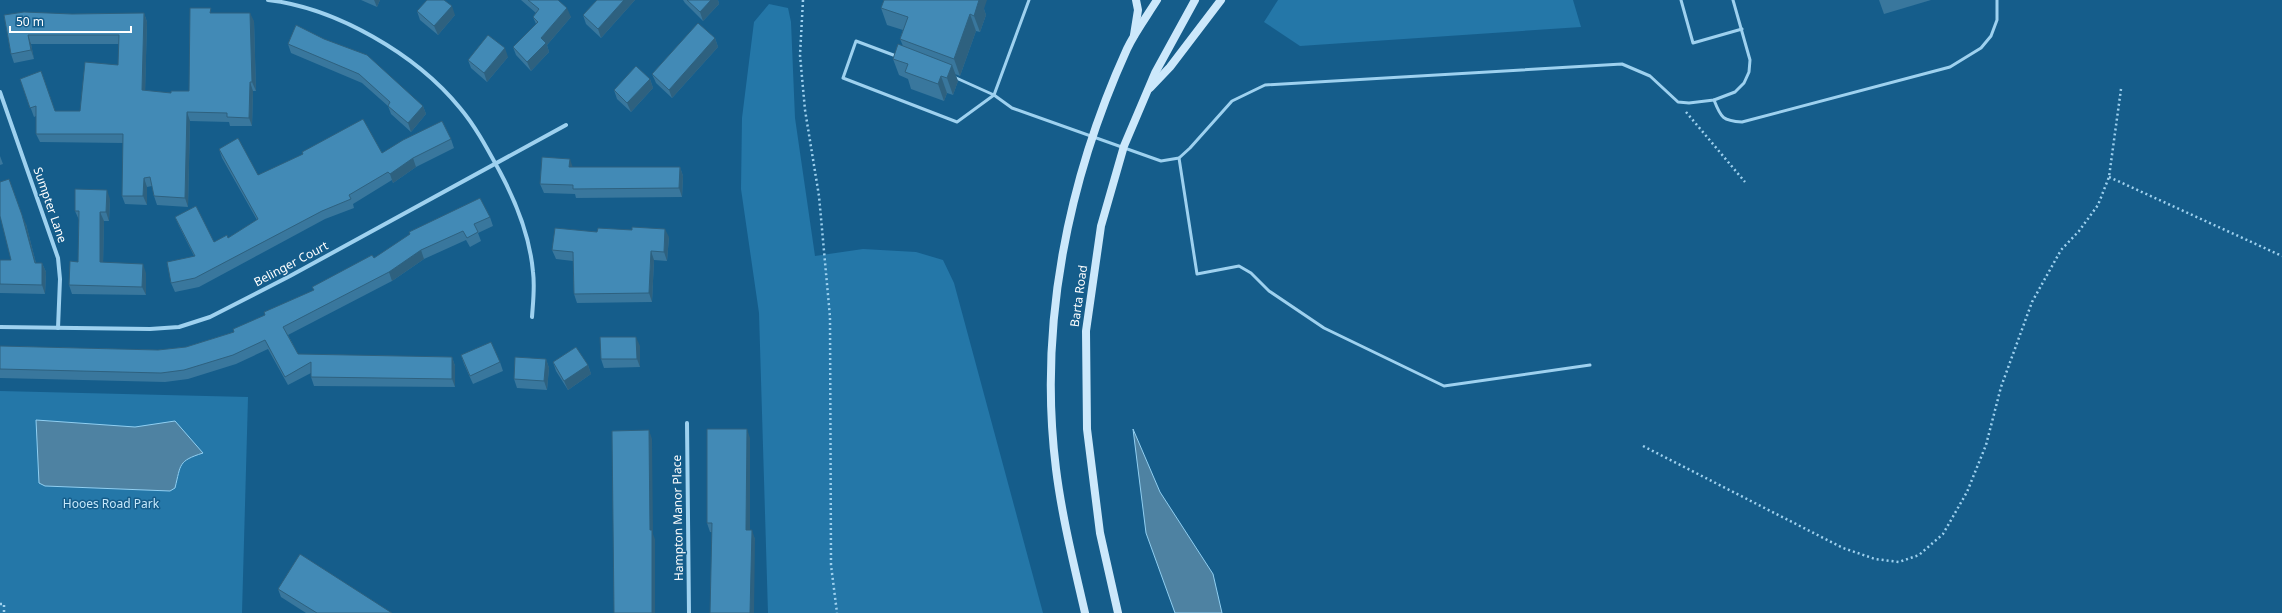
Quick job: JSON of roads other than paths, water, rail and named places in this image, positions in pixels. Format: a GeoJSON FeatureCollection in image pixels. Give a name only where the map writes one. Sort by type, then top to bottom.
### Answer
{"type":"FeatureCollection","features":[{"type":"Feature","properties":{"kind":"street"},"geometry":{"type":"LineString","coordinates":[[268,0],[281,2],[325,15],[362,31],[394,50],[433,80],[459,106],[474,126],[512,195],[528,244],[533,272],[532,317]]}},
{"type":"Feature","properties":{"kind":"street"},"geometry":{"type":"LineString","coordinates":[[1134,38],[1138,10],[1136,0]]}},
{"type":"Feature","properties":{"kind":"street","name":"Barta Road"},"geometry":{"type":"LineString","coordinates":[[1085,613],[1068,536],[1056,469],[1051,394],[1056,298],[1074,196],[1092,136],[1128,48],[1157,0]]}},
{"type":"Feature","properties":{"kind":"street","name":"Barta Road"},"geometry":{"type":"LineString","coordinates":[[1118,613],[1100,533],[1087,429],[1086,331],[1101,226],[1124,146],[1155,73],[1195,0]]}},
{"type":"Feature","properties":{"kind":"street"},"geometry":{"type":"LineString","coordinates":[[1147,91],[1170,68],[1221,0]]}},
{"type":"Feature","properties":{"kind":"street","name":"Sumpter Lane"},"geometry":{"type":"LineString","coordinates":[[0,92],[58,258],[60,279],[58,328]]}},
{"type":"Feature","properties":{"kind":"street","name":"Belinger Court"},"geometry":{"type":"LineString","coordinates":[[0,327],[150,329],[179,327],[210,317],[566,125]]}},
{"type":"Feature","properties":{"kind":"street","name":"Hampton Manor Place"},"geometry":{"type":"LineString","coordinates":[[687,423],[690,613]]}},
{"type":"Feature","properties":{"kind":"lane"},"geometry":{"type":"LineString","coordinates":[[898,57],[856,40],[843,78],[957,122],[994,95],[1028,0]]}},
{"type":"Feature","properties":{"kind":"lane"},"geometry":{"type":"LineString","coordinates":[[1681,0],[1693,43],[1742,29]]}},
{"type":"Feature","properties":{"kind":"lane"},"geometry":{"type":"LineString","coordinates":[[952,77],[994,95],[1012,108],[1124,146],[1161,161],[1179,158],[1190,148],[1232,101],[1264,85],[1622,64],[1650,76],[1678,102],[1689,103],[1714,100],[1735,92],[1744,83],[1749,72],[1750,60],[1733,0]]}},
{"type":"Feature","properties":{"kind":"lane"},"geometry":{"type":"LineString","coordinates":[[1714,100],[1720,115],[1728,121],[1742,122],[1950,68],[1981,48],[1991,36],[1997,20],[1997,0]]}},
{"type":"Feature","properties":{"kind":"lane"},"geometry":{"type":"LineString","coordinates":[[1179,158],[1197,274],[1239,266],[1251,273],[1269,291],[1324,328],[1444,386],[1590,365]]}},
{"type":"Feature","properties":{"kind":"park label","name":"Hooes Road Park"},"geometry":{"type":"Point","coordinates":[111,504]}}]}
